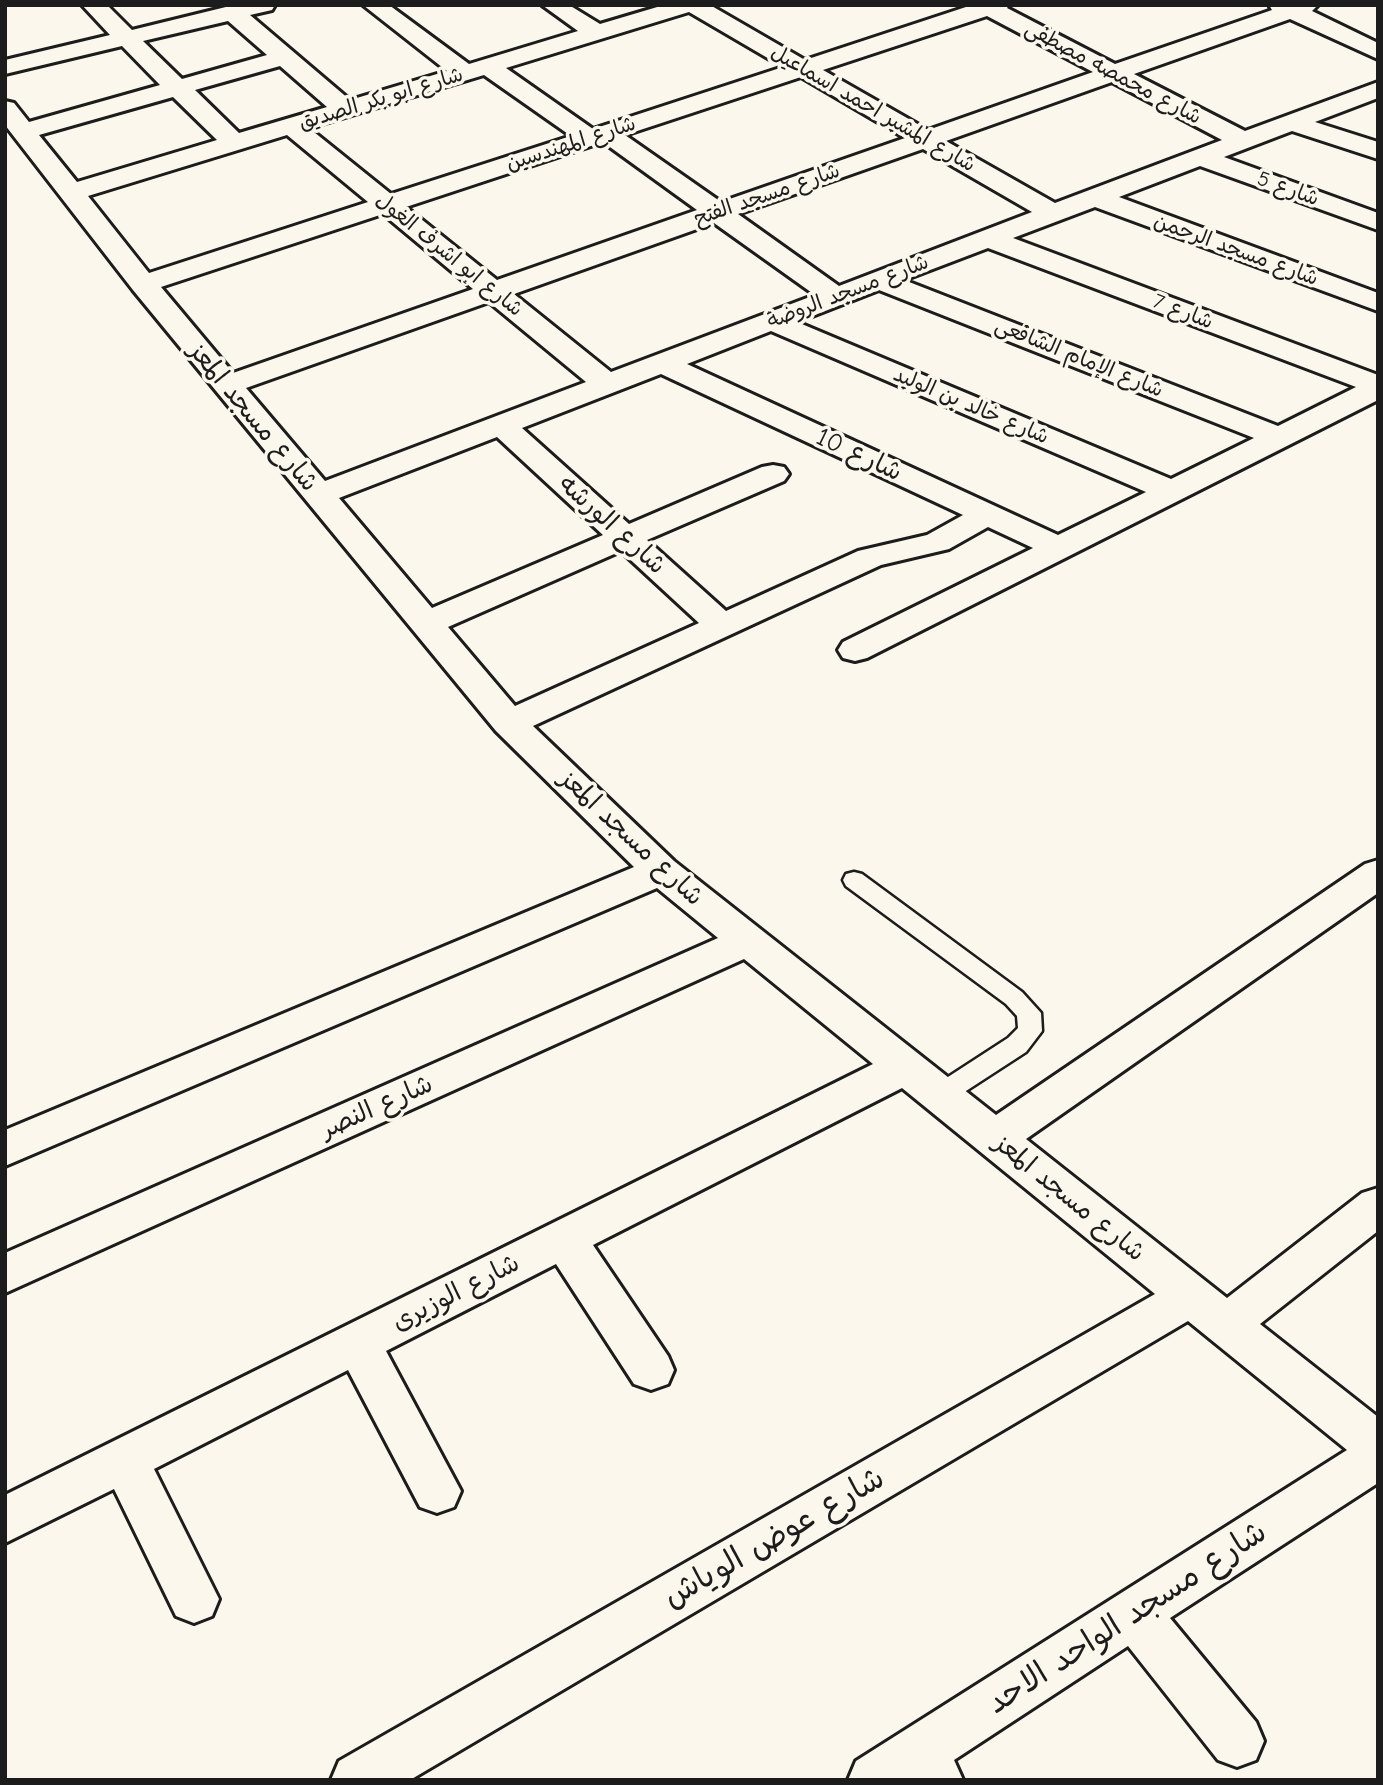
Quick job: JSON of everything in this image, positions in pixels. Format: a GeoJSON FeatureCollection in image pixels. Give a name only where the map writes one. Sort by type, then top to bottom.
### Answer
{"type":"FeatureCollection","features":[{"type":"Feature","properties":{"kind":"street"},"geometry":{"type":"LineString","coordinates":[[93,5],[234,143]]}},
{"type":"Feature","properties":{"kind":"street"},"geometry":{"type":"LineString","coordinates":[[374,5],[476,70],[598,135],[718,213],[835,296]]}},
{"type":"Feature","properties":{"kind":"street"},"geometry":{"type":"LineString","coordinates":[[553,5],[597,33]]}},
{"type":"Feature","properties":{"kind":"street","name":"شارع ابو بكر الصديق"},"geometry":{"type":"LineString","coordinates":[[73,192],[691,5]]}},
{"type":"Feature","properties":{"kind":"street","name":"شارع المشير احمد اسماعيل"},"geometry":{"type":"LineString","coordinates":[[691,5],[1053,213]]}},
{"type":"Feature","properties":{"kind":"street","name":"شارع المهندسين"},"geometry":{"type":"LineString","coordinates":[[143,284],[990,6]]}},
{"type":"Feature","properties":{"kind":"street","name":"شارع محمصه مصطفى"},"geometry":{"type":"LineString","coordinates":[[990,6],[1242,140]]}},
{"type":"Feature","properties":{"kind":"street"},"geometry":{"type":"LineString","coordinates":[[1293,7],[1378,52]]}},
{"type":"Feature","properties":{"kind":"street","name":"شارع مسجد الفتح"},"geometry":{"type":"LineString","coordinates":[[227,385],[1114,73],[1293,7]]}},
{"type":"Feature","properties":{"kind":"street"},"geometry":{"type":"LineString","coordinates":[[5,67],[246,8],[285,57],[345,109]]}},
{"type":"Feature","properties":{"kind":"street"},"geometry":{"type":"LineString","coordinates":[[15,125],[178,87],[285,57]]}},
{"type":"Feature","properties":{"kind":"street","name":"شارع مسجد الروضة"},"geometry":{"type":"LineString","coordinates":[[318,495],[1376,90]]}},
{"type":"Feature","properties":{"kind":"street"},"geometry":{"type":"LineString","coordinates":[[1291,122],[1378,151]]}},
{"type":"Feature","properties":{"kind":"street","name":"شارع مسجد المعز"},"geometry":{"type":"LineString","coordinates":[[15,125],[73,192],[143,284],[509,723],[661,871],[1378,1446]]}},
{"type":"Feature","properties":{"kind":"street","name":"شارع ابو اشرف الغول"},"geometry":{"type":"LineString","coordinates":[[290,126],[607,384]]}},
{"type":"Feature","properties":{"kind":"street","name":"شارع 5"},"geometry":{"type":"LineString","coordinates":[[1199,157],[1378,222]]}},
{"type":"Feature","properties":{"kind":"street","name":"شارع مسجد الرحمن"},"geometry":{"type":"LineString","coordinates":[[1094,197],[1378,303]]}},
{"type":"Feature","properties":{"kind":"street","name":"شارع 7"},"geometry":{"type":"LineString","coordinates":[[987,238],[1378,387]]}},
{"type":"Feature","properties":{"kind":"street","name":"شارع الإمام الشافعى"},"geometry":{"type":"LineString","coordinates":[[879,280],[1279,437]]}},
{"type":"Feature","properties":{"kind":"street","name":"شارع خالد بن الوليد"},"geometry":{"type":"LineString","coordinates":[[771,321],[1171,491]]}},
{"type":"Feature","properties":{"kind":"street","name":"شارع 10"},"geometry":{"type":"LineString","coordinates":[[661,363],[1057,548]]}},
{"type":"Feature","properties":{"kind":"street"},"geometry":{"type":"LineString","coordinates":[[855,650],[1378,387]]}},
{"type":"Feature","properties":{"kind":"street","name":"شارع الورشه"},"geometry":{"type":"LineString","coordinates":[[501,425],[723,625]]}},
{"type":"Feature","properties":{"kind":"street"},"geometry":{"type":"LineString","coordinates":[[425,624],[773,474]]}},
{"type":"Feature","properties":{"kind":"street"},"geometry":{"type":"LineString","coordinates":[[509,723],[870,558],[938,542],[987,515]]}},
{"type":"Feature","properties":{"kind":"street"},"geometry":{"type":"LineString","coordinates":[[5,1149],[661,871]]}},
{"type":"Feature","properties":{"kind":"street"},"geometry":{"type":"LineString","coordinates":[[995,1138],[1378,874]]}},
{"type":"Feature","properties":{"kind":"street","name":"شارع النصر"},"geometry":{"type":"LineString","coordinates":[[5,1274],[748,941]]}},
{"type":"Feature","properties":{"kind":"street","name":"شارع الوزيرى"},"geometry":{"type":"LineString","coordinates":[[5,1520],[906,1067]]}},
{"type":"Feature","properties":{"kind":"street","name":"شارع عوض الوياش"},"geometry":{"type":"LineString","coordinates":[[358,1780],[1208,1310],[1378,1206]]}},
{"type":"Feature","properties":{"kind":"street"},"geometry":{"type":"LineString","coordinates":[[564,1239],[651,1370]]}},
{"type":"Feature","properties":{"kind":"street"},"geometry":{"type":"LineString","coordinates":[[357,1343],[437,1491]]}},
{"type":"Feature","properties":{"kind":"street","name":"شارع مسجد الواحد الاحد"},"geometry":{"type":"LineString","coordinates":[[909,1771],[1135,1613],[1378,1455]]}},
{"type":"Feature","properties":{"kind":"street"},"geometry":{"type":"LineString","coordinates":[[124,1460],[194,1599]]}},
{"type":"Feature","properties":{"kind":"street"},"geometry":{"type":"LineString","coordinates":[[1135,1613],[1237,1741]]}},
{"type":"Feature","properties":{"kind":"lane"},"geometry":{"type":"LineString","coordinates":[[854,880],[1014,998],[1029,1013],[1030,1031],[1017,1045],[940,1095]]}}]}
